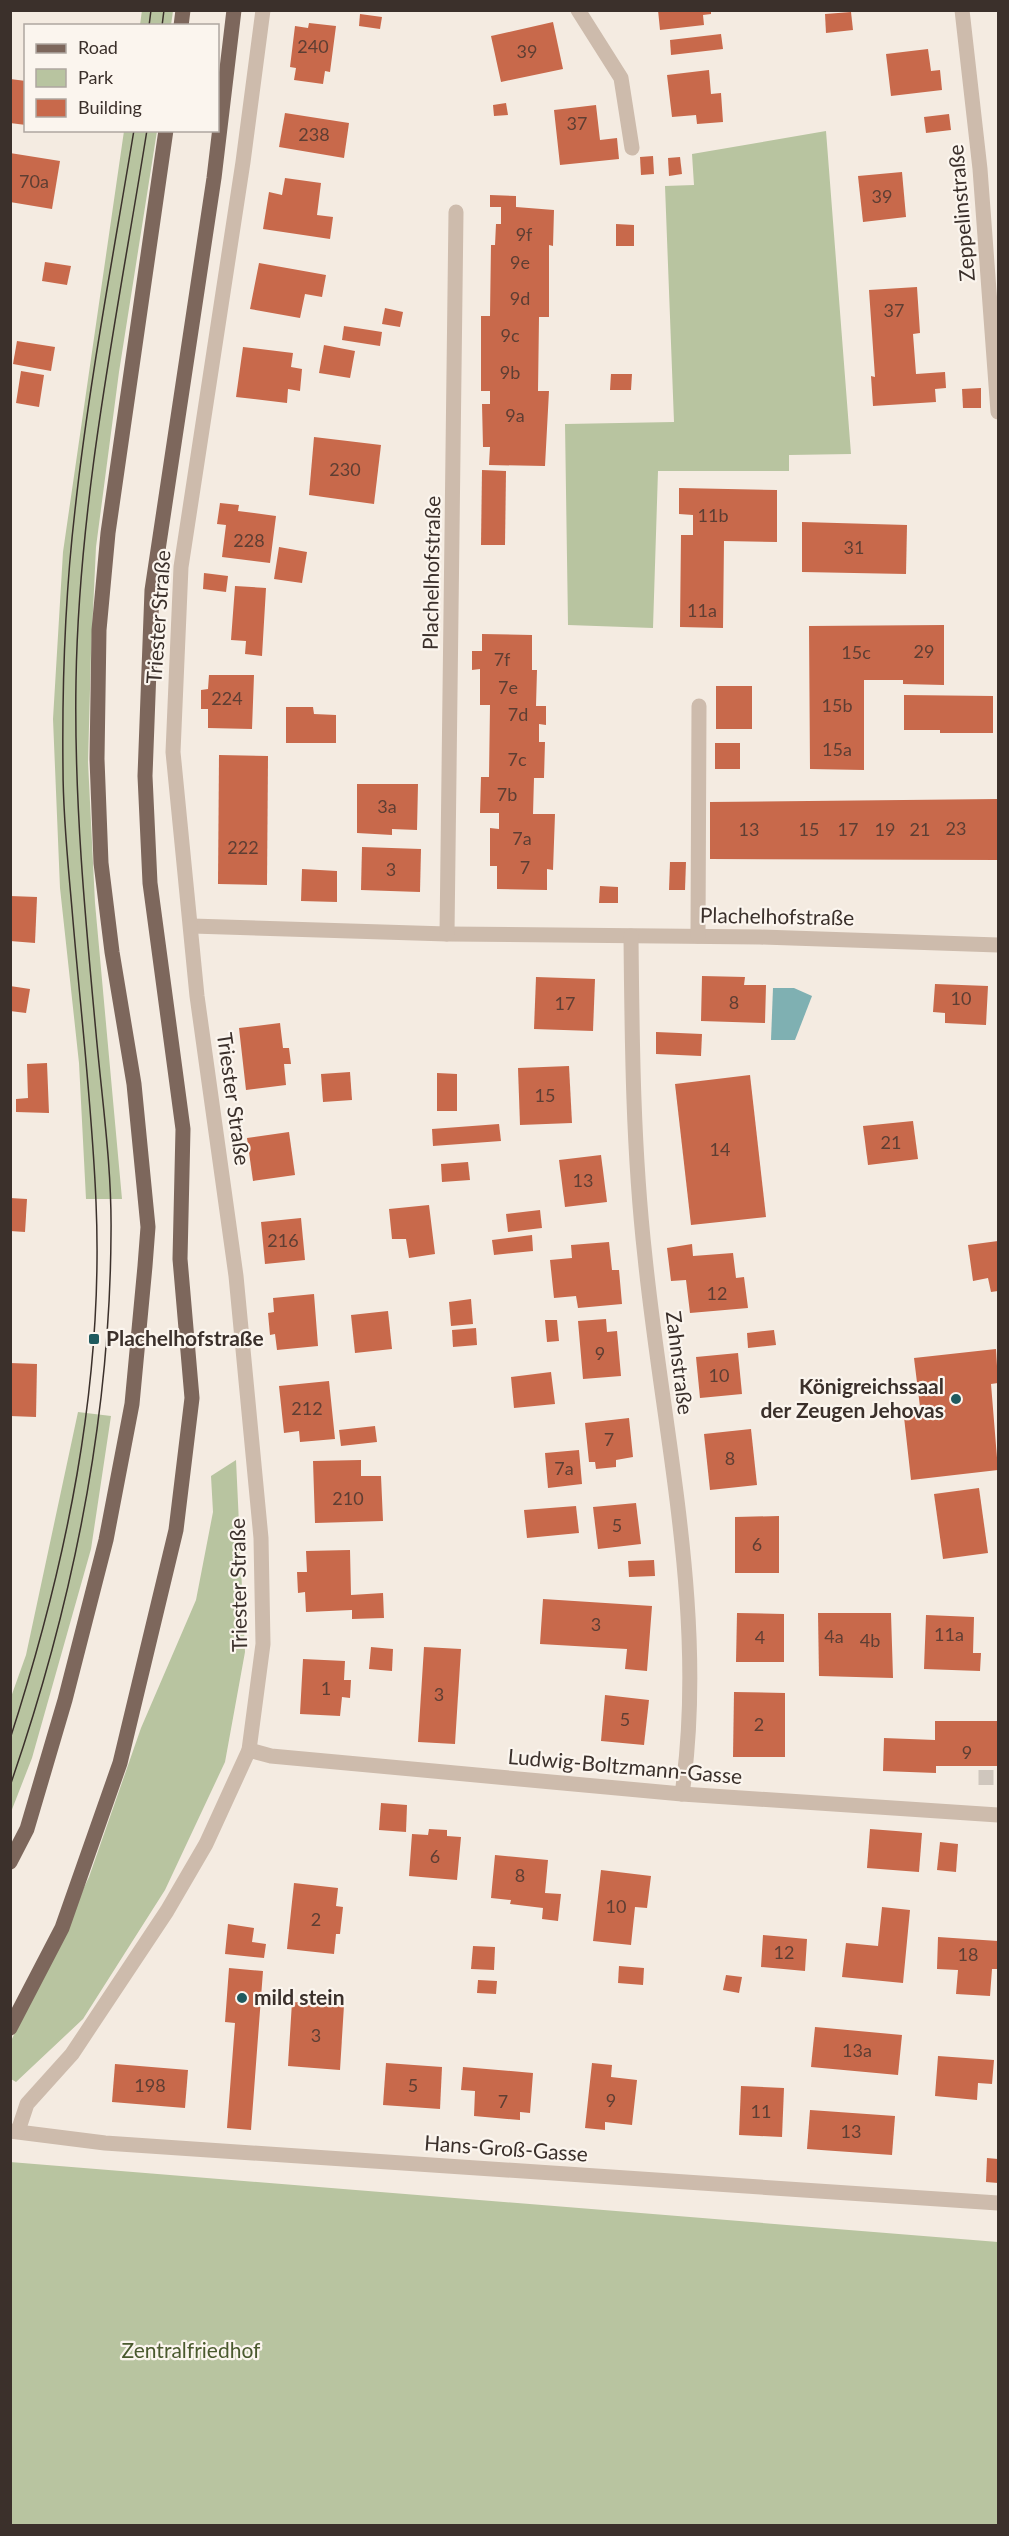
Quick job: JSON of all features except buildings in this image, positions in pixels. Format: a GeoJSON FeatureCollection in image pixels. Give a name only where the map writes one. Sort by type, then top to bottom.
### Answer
{"type":"FeatureCollection","features":[{"type":"Feature","properties":{"kind":"main road","name":"Triester Straße"},"geometry":{"type":"LineString","coordinates":[[10,2028],[62,1928],[120,1763],[176,1530],[192,1398],[180,1259],[183,1129],[150,883],[145,776],[152,590],[214,178],[234,10]]}},
{"type":"Feature","properties":{"kind":"main road"},"geometry":{"type":"LineString","coordinates":[[10,1862],[27,1829],[65,1700],[106,1540],[132,1404],[145,1266],[148,1227],[134,1084],[112,952],[101,863],[97,759],[99,630],[108,533],[166,132]]}},
{"type":"Feature","properties":{"kind":"street","name":"Triester Straße"},"geometry":{"type":"LineString","coordinates":[[14,2131],[27,2104],[72,2055],[167,1911],[206,1844],[249,1750],[263,1644],[261,1538],[236,1276],[196,996],[192,926],[173,752],[181,567],[243,162],[262,10]]}},
{"type":"Feature","properties":{"kind":"street"},"geometry":{"type":"LineString","coordinates":[[578,10],[621,78],[632,148]]}},
{"type":"Feature","properties":{"kind":"street","name":"Zeppelinstraße"},"geometry":{"type":"LineString","coordinates":[[962,10],[994,287],[999,412]]}},
{"type":"Feature","properties":{"kind":"street","name":"Plachelhofstraße"},"geometry":{"type":"LineString","coordinates":[[447,934],[456,212]]}},
{"type":"Feature","properties":{"kind":"street"},"geometry":{"type":"LineString","coordinates":[[699,706],[699,936]]}},
{"type":"Feature","properties":{"kind":"street","name":"Plachelhofstraße"},"geometry":{"type":"LineString","coordinates":[[192,926],[447,934],[699,936],[999,945]]}},
{"type":"Feature","properties":{"kind":"street","name":"Zahnstraße"},"geometry":{"type":"LineString","coordinates":[[631,936],[631,1078],[645,1257],[684,1565],[689,1678],[682,1794]]}},
{"type":"Feature","properties":{"kind":"street","name":"Ludwig-Boltzmann-Gasse"},"geometry":{"type":"LineString","coordinates":[[249,1750],[283,1757],[682,1794],[999,1815]]}},
{"type":"Feature","properties":{"kind":"street","name":"Hans-Groß-Gasse"},"geometry":{"type":"LineString","coordinates":[[14,2131],[117,2144],[999,2203]]}},
{"type":"Feature","properties":{"kind":"green space"},"geometry":{"type":"Polygon","coordinates":[[[142,10],[173,11],[171,24],[140,24],[142,10]]]}},
{"type":"Feature","properties":{"kind":"green space"},"geometry":{"type":"Polygon","coordinates":[[[826,131],[851,454],[789,455],[789,471],[658,471],[653,628],[568,625],[565,424],[674,422],[665,186],[694,185],[692,154],[826,131]]]}},
{"type":"Feature","properties":{"kind":"green space"},"geometry":{"type":"Polygon","coordinates":[[[124,132],[157,132],[119,372],[96,547],[91,653],[88,762],[95,903],[122,1199],[86,1199],[79,1063],[60,888],[53,719],[63,552],[124,132]]]}},
{"type":"Feature","properties":{"kind":"green space"},"geometry":{"type":"Polygon","coordinates":[[[78,1412],[111,1416],[91,1549],[32,1758],[11,1812],[11,1697],[26,1655],[78,1412]]]}},
{"type":"Feature","properties":{"kind":"green space"},"geometry":{"type":"Polygon","coordinates":[[[236,1460],[245,1652],[225,1762],[165,1890],[83,2019],[16,2082],[11,2079],[10,2043],[89,1877],[141,1728],[196,1600],[213,1512],[211,1476],[236,1460]]]}},
{"type":"Feature","properties":{"kind":"green space","name":"Zentralfriedhof"},"geometry":{"type":"Polygon","coordinates":[[[10,2162],[998,2242],[998,2525],[11,2525],[10,2162]]]}},
{"type":"Feature","properties":{"kind":"water"},"geometry":{"type":"Polygon","coordinates":[[[773,988],[794,988],[812,996],[795,1040],[771,1040],[773,988]]]}},
{"type":"Feature","properties":{"kind":"tunnel"},"geometry":{"type":"LineString","coordinates":[[986,1766],[986,1785]]}},
{"type":"Feature","properties":{"kind":"tram line"},"geometry":{"type":"LineString","coordinates":[[149,24],[151,10]]}},
{"type":"Feature","properties":{"kind":"tram line"},"geometry":{"type":"LineString","coordinates":[[162,24],[164,10]]}},
{"type":"Feature","properties":{"kind":"tram line"},"geometry":{"type":"LineString","coordinates":[[10,1739],[30,1674],[64,1541],[87,1407],[94,1339],[97,1271],[96,1202],[89,1092],[65,823],[64,672],[69,575],[87,415],[134,132]]}},
{"type":"Feature","properties":{"kind":"tram line"},"geometry":{"type":"LineString","coordinates":[[10,1786],[52,1651],[69,1583],[95,1445],[104,1375],[109,1305],[110,1184],[81,857],[76,681],[84,542],[92,473],[147,132]]}},
{"type":"Feature","properties":{"kind":"place","name":"Plachelhofstraße"},"geometry":{"type":"Point","coordinates":[94,1339]}},
{"type":"Feature","properties":{"kind":"place","name":"Königreichssaal der Zeugen Jehovas"},"geometry":{"type":"Point","coordinates":[956,1399]}},
{"type":"Feature","properties":{"kind":"place","name":"mild stein"},"geometry":{"type":"Point","coordinates":[242,1998]}}]}
